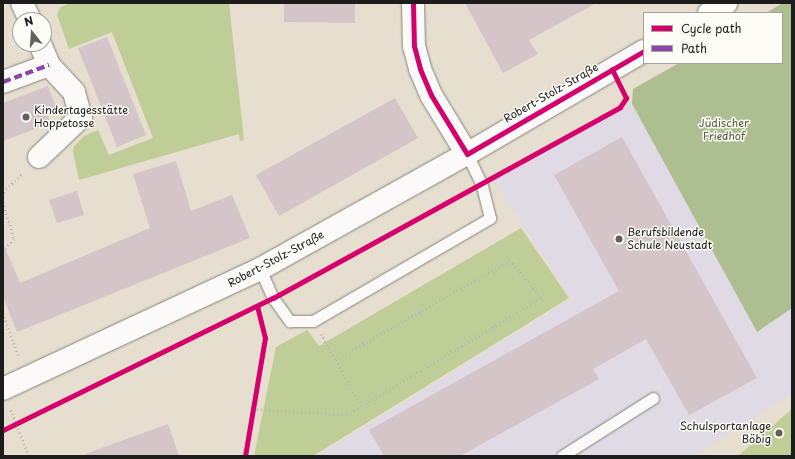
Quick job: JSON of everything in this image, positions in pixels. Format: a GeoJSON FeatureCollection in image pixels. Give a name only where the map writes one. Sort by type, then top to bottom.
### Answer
{"type":"FeatureCollection","features":[{"type":"Feature","properties":{"kind":"street"},"geometry":{"type":"LineString","coordinates":[[413,3],[414,46],[420,69],[431,95],[468,154]]}},
{"type":"Feature","properties":{"kind":"street"},"geometry":{"type":"LineString","coordinates":[[711,12],[726,3]]}},
{"type":"Feature","properties":{"kind":"street","name":"Robert-Stolz-Straße"},"geometry":{"type":"LineString","coordinates":[[3,389],[260,269],[468,154],[643,51]]}},
{"type":"Feature","properties":{"kind":"street"},"geometry":{"type":"LineString","coordinates":[[39,157],[81,117],[74,92],[49,65],[43,52]]}},
{"type":"Feature","properties":{"kind":"street"},"geometry":{"type":"LineString","coordinates":[[3,82],[49,65]]}},
{"type":"Feature","properties":{"kind":"lane"},"geometry":{"type":"LineString","coordinates":[[260,269],[273,298],[290,321],[313,321],[490,218],[481,183],[468,154]]}},
{"type":"Feature","properties":{"kind":"lane"},"geometry":{"type":"LineString","coordinates":[[562,456],[653,398]]}},
{"type":"Feature","properties":{"kind":"path"},"geometry":{"type":"LineString","coordinates":[[3,192],[39,157]]}},
{"type":"Feature","properties":{"kind":"path"},"geometry":{"type":"LineString","coordinates":[[3,202],[14,240],[3,252]]}},
{"type":"Feature","properties":{"kind":"path"},"geometry":{"type":"LineString","coordinates":[[253,409],[347,415],[541,298],[510,261],[336,360]]}},
{"type":"Feature","properties":{"kind":"path"},"geometry":{"type":"LineString","coordinates":[[250,310],[273,298]]}},
{"type":"Feature","properties":{"kind":"path"},"geometry":{"type":"LineString","coordinates":[[245,456],[265,338],[257,307]]}},
{"type":"Feature","properties":{"kind":"path"},"geometry":{"type":"LineString","coordinates":[[3,313],[27,378]]}},
{"type":"Feature","properties":{"kind":"path"},"geometry":{"type":"LineString","coordinates":[[313,321],[362,406]]}},
{"type":"Feature","properties":{"kind":"path"},"geometry":{"type":"LineString","coordinates":[[3,389],[29,456]]}},
{"type":"Feature","properties":{"kind":"path"},"geometry":{"type":"LineString","coordinates":[[10,427],[24,420]]}},
{"type":"Feature","properties":{"kind":"shaded area","name":"Berufsbildende Schule Neustadt"},"geometry":{"type":"Polygon","coordinates":[[[632,104],[757,331],[792,308],[792,393],[694,456],[317,456],[571,299],[493,180],[632,104]]]}},
{"type":"Feature","properties":{"kind":"green space"},"geometry":{"type":"Polygon","coordinates":[[[71,3],[229,3],[244,140],[240,141],[239,134],[79,180],[73,152],[74,146],[84,136],[98,130],[109,155],[153,138],[112,32],[69,49],[57,15],[60,7],[71,3]]]}},
{"type":"Feature","properties":{"kind":"green space","name":"Jüdischer Friedhof"},"geometry":{"type":"Polygon","coordinates":[[[783,3],[792,3],[792,308],[757,332],[632,104],[633,89],[677,64],[783,64],[783,12],[768,12],[783,3]]]}},
{"type":"Feature","properties":{"kind":"green space"},"geometry":{"type":"Polygon","coordinates":[[[521,228],[569,298],[313,456],[254,456],[276,347],[307,330],[319,346],[521,228]]]}},
{"type":"Feature","properties":{"kind":"green space","name":"Schulsportanlage Böbig"},"geometry":{"type":"Polygon","coordinates":[[[792,409],[792,456],[738,456],[792,409]]]}},
{"type":"Feature","properties":{"kind":"building"},"geometry":{"type":"Polygon","coordinates":[[[284,3],[355,3],[355,23],[284,22],[284,3]]]}},
{"type":"Feature","properties":{"kind":"building"},"geometry":{"type":"Polygon","coordinates":[[[465,3],[596,3],[529,40],[538,54],[503,73],[465,3]]]}},
{"type":"Feature","properties":{"kind":"building"},"geometry":{"type":"Polygon","coordinates":[[[107,37],[146,135],[117,147],[78,48],[107,37]]]}},
{"type":"Feature","properties":{"kind":"building","name":"Kindertagesstätte Hoppetosse"},"geometry":{"type":"Polygon","coordinates":[[[48,86],[56,107],[46,110],[51,123],[3,141],[3,103],[48,86]]]}},
{"type":"Feature","properties":{"kind":"building"},"geometry":{"type":"Polygon","coordinates":[[[395,98],[418,138],[279,216],[256,175],[395,98]]]}},
{"type":"Feature","properties":{"kind":"building"},"geometry":{"type":"Polygon","coordinates":[[[622,137],[757,378],[689,415],[646,339],[593,369],[599,379],[460,456],[384,456],[369,430],[619,291],[554,175],[622,137]]]}},
{"type":"Feature","properties":{"kind":"building"},"geometry":{"type":"Polygon","coordinates":[[[176,161],[191,211],[232,195],[250,238],[17,332],[3,296],[3,243],[20,283],[150,228],[133,174],[176,161]]]}},
{"type":"Feature","properties":{"kind":"building"},"geometry":{"type":"Polygon","coordinates":[[[77,191],[84,215],[57,223],[49,200],[77,191]]]}},
{"type":"Feature","properties":{"kind":"building"},"geometry":{"type":"Polygon","coordinates":[[[168,424],[179,456],[86,456],[85,454],[168,424]]]}},
{"type":"Feature","properties":{"kind":"marked path"},"geometry":{"type":"LineString","coordinates":[[3,82],[49,65]]}},
{"type":"Feature","properties":{"kind":"cycle path"},"geometry":{"type":"LineString","coordinates":[[413,3],[414,46],[420,69],[431,95],[467,154],[643,52]]}},
{"type":"Feature","properties":{"kind":"cycle path"},"geometry":{"type":"LineString","coordinates":[[3,430],[273,298],[620,107],[626,98],[612,69]]}},
{"type":"Feature","properties":{"kind":"cycle path"},"geometry":{"type":"LineString","coordinates":[[245,456],[265,338],[257,307]]}},
{"type":"Feature","properties":{"kind":"place","name":"Kindertagesstätte Hoppetosse"},"geometry":{"type":"Point","coordinates":[26,117]}},
{"type":"Feature","properties":{"kind":"place","name":"Berufsbildende Schule Neustadt"},"geometry":{"type":"Point","coordinates":[619,239]}},
{"type":"Feature","properties":{"kind":"place","name":"Schulsportanlage Böbig"},"geometry":{"type":"Point","coordinates":[779,433]}}]}
